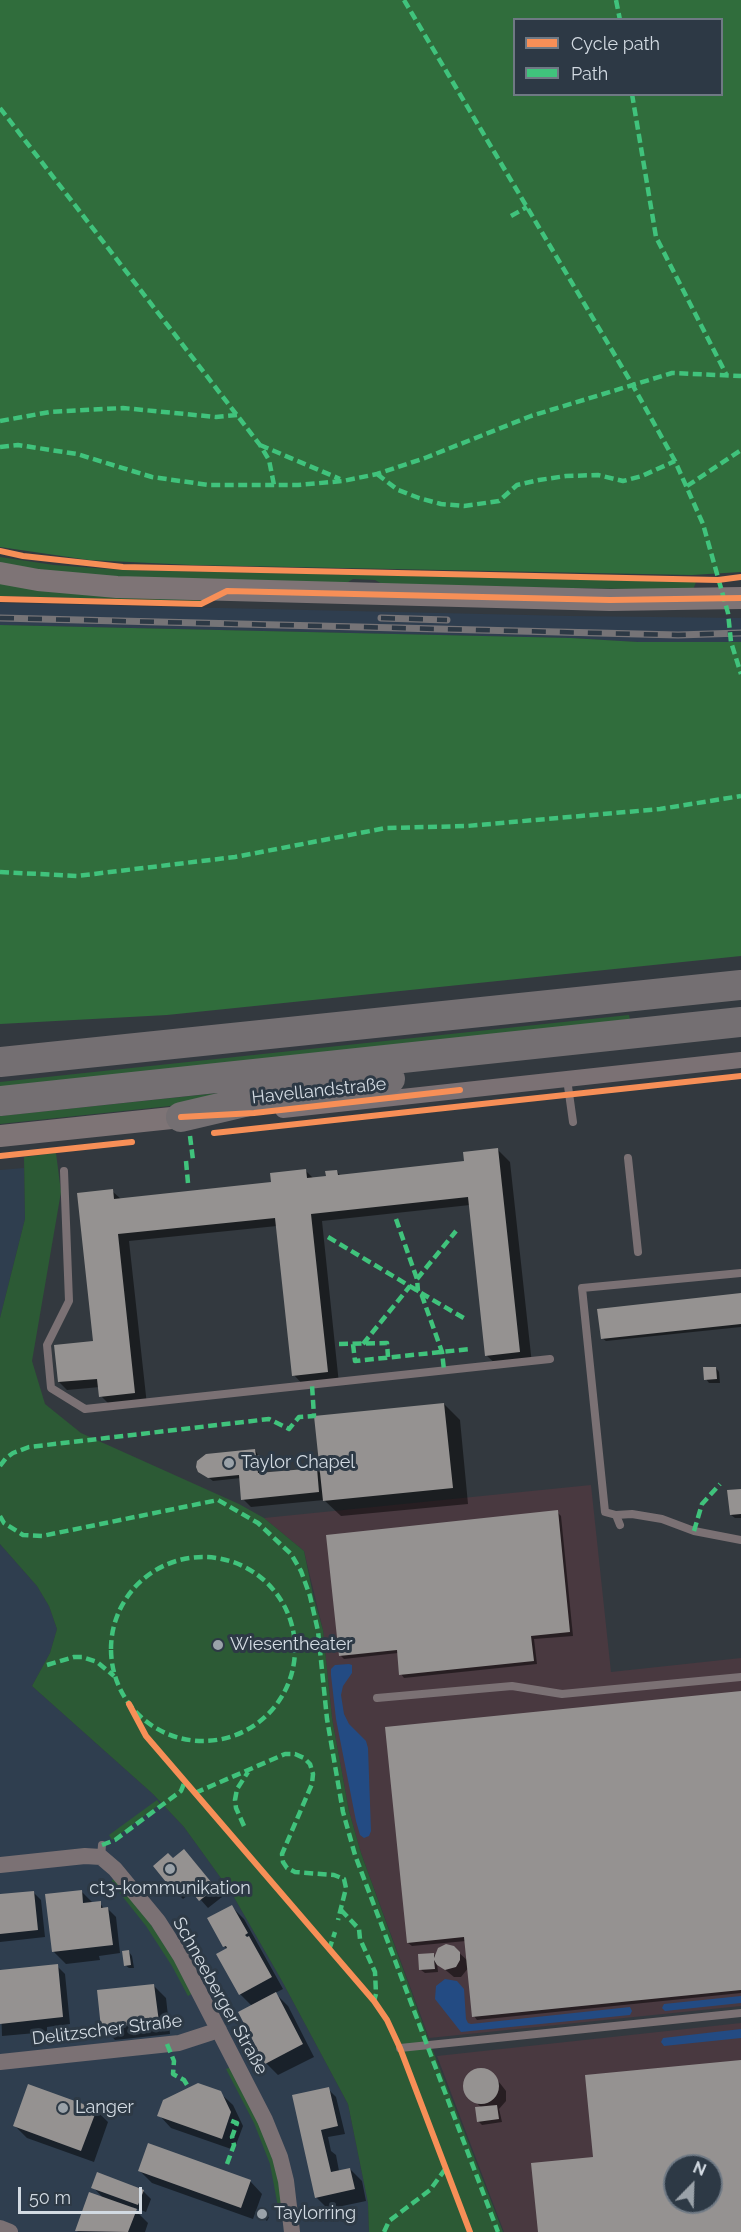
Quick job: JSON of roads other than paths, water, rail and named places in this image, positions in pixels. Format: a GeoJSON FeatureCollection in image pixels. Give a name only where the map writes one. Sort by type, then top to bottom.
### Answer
{"type":"FeatureCollection","features":[{"type":"Feature","properties":{"kind":"highway"},"geometry":{"type":"LineString","coordinates":[[0,1062],[741,985]]}},
{"type":"Feature","properties":{"kind":"highway"},"geometry":{"type":"LineString","coordinates":[[0,1101],[741,1022]]}},
{"type":"Feature","properties":{"kind":"highway"},"geometry":{"type":"LineString","coordinates":[[181,1117],[249,1101],[400,1077],[458,1053]]}},
{"type":"Feature","properties":{"kind":"main road"},"geometry":{"type":"LineString","coordinates":[[0,573],[38,580],[117,587],[610,600],[741,598]]}},
{"type":"Feature","properties":{"kind":"main road","name":"Havellandstraße"},"geometry":{"type":"LineString","coordinates":[[0,1136],[181,1117]]}},
{"type":"Feature","properties":{"kind":"street","name":"Havellandstraße"},"geometry":{"type":"LineString","coordinates":[[181,1117],[254,1113],[741,1060]]}},
{"type":"Feature","properties":{"kind":"street","name":"Schneeberger Straße"},"geometry":{"type":"LineString","coordinates":[[0,1865],[85,1856],[101,1851],[158,1921],[181,1957],[274,2141],[286,2181],[289,2222]]}},
{"type":"Feature","properties":{"kind":"street","name":"Delitzscher Straße"},"geometry":{"type":"LineString","coordinates":[[0,2062],[179,2043],[219,2030]]}},
{"type":"Feature","properties":{"kind":"street"},"geometry":{"type":"LineString","coordinates":[[0,2228],[10,2232]]}},
{"type":"Feature","properties":{"kind":"lane"},"geometry":{"type":"LineString","coordinates":[[567,1079],[573,1122]]}},
{"type":"Feature","properties":{"kind":"lane"},"geometry":{"type":"LineString","coordinates":[[628,1158],[638,1252]]}},
{"type":"Feature","properties":{"kind":"lane"},"geometry":{"type":"LineString","coordinates":[[64,1171],[69,1301],[47,1345],[51,1388],[85,1409],[550,1359]]}},
{"type":"Feature","properties":{"kind":"lane"},"geometry":{"type":"LineString","coordinates":[[741,1273],[582,1288],[605,1512],[662,1519],[694,1531],[741,1540]]}},
{"type":"Feature","properties":{"kind":"lane"},"geometry":{"type":"LineString","coordinates":[[616,1515],[620,1525]]}},
{"type":"Feature","properties":{"kind":"lane"},"geometry":{"type":"LineString","coordinates":[[377,1698],[512,1686],[562,1694],[741,1677]]}},
{"type":"Feature","properties":{"kind":"lane"},"geometry":{"type":"LineString","coordinates":[[400,2048],[741,2013]]}},
{"type":"Feature","properties":{"kind":"water"},"geometry":{"type":"Polygon","coordinates":[[[335,1665],[352,1665],[352,1673],[343,1686],[341,1695],[344,1714],[349,1724],[366,1741],[368,1748],[371,1831],[369,1836],[364,1838],[360,1835],[356,1821],[336,1719],[331,1675],[331,1669],[335,1665]]]}},
{"type":"Feature","properties":{"kind":"water"},"geometry":{"type":"Polygon","coordinates":[[[445,1979],[457,1981],[464,1989],[466,2019],[471,2024],[630,2007],[632,2011],[630,2015],[461,2032],[435,1999],[436,1986],[445,1979]]]}},
{"type":"Feature","properties":{"kind":"water"},"geometry":{"type":"Polygon","coordinates":[[[741,1996],[741,2003],[665,2011],[662,2008],[664,2004],[741,1996]]]}},
{"type":"Feature","properties":{"kind":"water"},"geometry":{"type":"Polygon","coordinates":[[[741,2029],[741,2038],[664,2046],[661,2042],[663,2038],[741,2029]]]}},
{"type":"Feature","properties":{"kind":"railway"},"geometry":{"type":"LineString","coordinates":[[0,618],[678,635],[741,633]]}},
{"type":"Feature","properties":{"kind":"railway"},"geometry":{"type":"LineString","coordinates":[[381,618],[447,620]]}},
{"type":"Feature","properties":{"kind":"place","name":"Taylor Chapel"},"geometry":{"type":"Point","coordinates":[229,1463]}},
{"type":"Feature","properties":{"kind":"place","name":"Wiesentheater"},"geometry":{"type":"Point","coordinates":[218,1645]}},
{"type":"Feature","properties":{"kind":"place","name":"ct3-kommunikation"},"geometry":{"type":"Point","coordinates":[170,1869]}},
{"type":"Feature","properties":{"kind":"place","name":"Langer"},"geometry":{"type":"Point","coordinates":[63,2108]}},
{"type":"Feature","properties":{"kind":"place","name":"Taylorring"},"geometry":{"type":"Point","coordinates":[262,2214]}}]}
